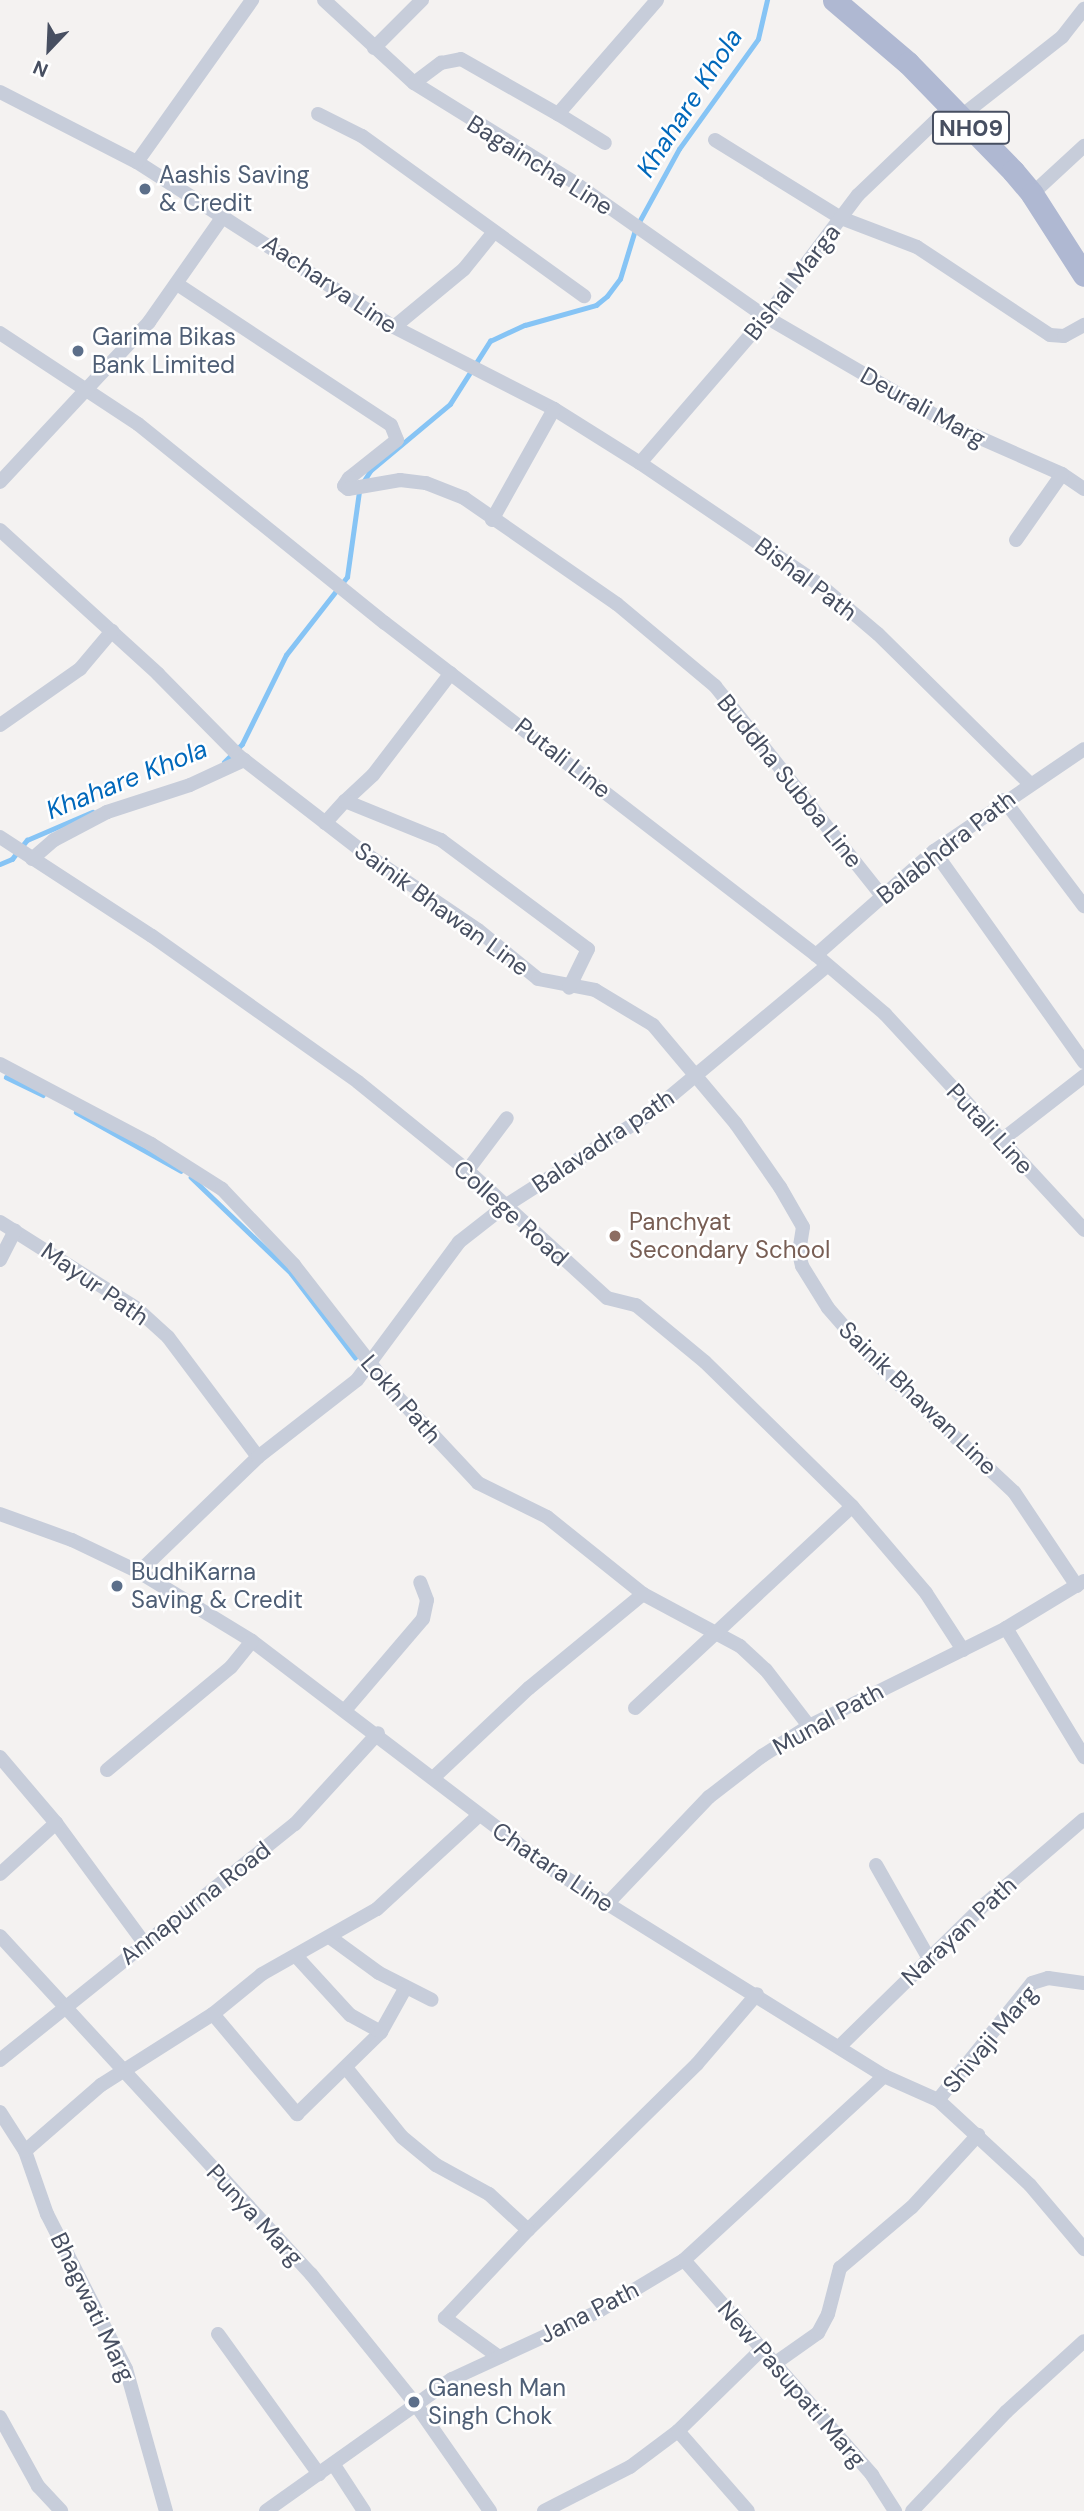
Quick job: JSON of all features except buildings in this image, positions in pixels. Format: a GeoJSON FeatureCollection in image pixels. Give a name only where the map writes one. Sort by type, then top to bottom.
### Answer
{"type":"FeatureCollection","features":[{"type":"Feature","properties":{"kind":"main road","name":"NH09"},"geometry":{"type":"LineString","coordinates":[[834,0],[908,63],[1032,194],[1084,275]]}},
{"type":"Feature","properties":{"kind":"street"},"geometry":{"type":"LineString","coordinates":[[137,162],[252,0]]}},
{"type":"Feature","properties":{"kind":"street"},"geometry":{"type":"LineString","coordinates":[[374,48],[422,0]]}},
{"type":"Feature","properties":{"kind":"street"},"geometry":{"type":"LineString","coordinates":[[558,114],[657,0]]}},
{"type":"Feature","properties":{"kind":"street","name":"Bagaincha Line"},"geometry":{"type":"LineString","coordinates":[[333,3],[374,48],[414,83],[575,183],[766,317]]}},
{"type":"Feature","properties":{"kind":"street","name":"Bishal Marga"},"geometry":{"type":"LineString","coordinates":[[640,463],[766,317],[858,195],[955,112],[1062,37],[1084,9]]}},
{"type":"Feature","properties":{"kind":"street"},"geometry":{"type":"LineString","coordinates":[[414,83],[441,63],[461,59],[605,143]]}},
{"type":"Feature","properties":{"kind":"street","name":"Aacharya Line"},"geometry":{"type":"LineString","coordinates":[[0,92],[137,162],[224,215],[394,327],[463,365],[554,409]]}},
{"type":"Feature","properties":{"kind":"street"},"geometry":{"type":"LineString","coordinates":[[318,114],[362,136],[584,296]]}},
{"type":"Feature","properties":{"kind":"street"},"geometry":{"type":"LineString","coordinates":[[715,140],[841,218],[916,247],[1050,334],[1065,335],[1084,325]]}},
{"type":"Feature","properties":{"kind":"street"},"geometry":{"type":"LineString","coordinates":[[1032,194],[1084,146]]}},
{"type":"Feature","properties":{"kind":"street"},"geometry":{"type":"LineString","coordinates":[[0,482],[149,322],[224,215]]}},
{"type":"Feature","properties":{"kind":"street"},"geometry":{"type":"LineString","coordinates":[[394,327],[464,269],[495,232]]}},
{"type":"Feature","properties":{"kind":"street","name":"Buddha Subba Line"},"geometry":{"type":"LineString","coordinates":[[177,284],[391,425],[397,440],[349,478],[344,486],[353,491],[400,480],[426,482],[464,498],[492,520],[617,604],[715,686],[882,896]]}},
{"type":"Feature","properties":{"kind":"street","name":"Deurali Marg"},"geometry":{"type":"LineString","coordinates":[[766,317],[953,426],[1062,474],[1084,489]]}},
{"type":"Feature","properties":{"kind":"street","name":"Putali Line"},"geometry":{"type":"LineString","coordinates":[[0,333],[86,388],[179,456],[346,593],[822,961],[885,1014],[999,1142],[1084,1230]]}},
{"type":"Feature","properties":{"kind":"street"},"geometry":{"type":"LineString","coordinates":[[492,520],[554,409]]}},
{"type":"Feature","properties":{"kind":"street","name":"Bishal Path"},"geometry":{"type":"LineString","coordinates":[[554,409],[640,463],[819,584],[878,634],[1030,783]]}},
{"type":"Feature","properties":{"kind":"street"},"geometry":{"type":"LineString","coordinates":[[1016,540],[1062,474]]}},
{"type":"Feature","properties":{"kind":"street","name":"Sainik Bhawan Line"},"geometry":{"type":"LineString","coordinates":[[0,530],[113,631],[242,758],[325,823],[478,930],[538,979],[569,988],[595,989],[623,1002],[653,1024],[736,1124],[797,1217],[803,1227],[799,1253],[802,1266],[828,1308],[876,1363],[1014,1492],[1080,1583]]}},
{"type":"Feature","properties":{"kind":"street"},"geometry":{"type":"LineString","coordinates":[[0,725],[80,669],[113,631]]}},
{"type":"Feature","properties":{"kind":"street"},"geometry":{"type":"LineString","coordinates":[[325,823],[373,775],[451,673]]}},
{"type":"Feature","properties":{"kind":"street","name":"Balabhdra Path"},"geometry":{"type":"LineString","coordinates":[[822,961],[882,896],[934,851],[1004,800],[1084,749]]}},
{"type":"Feature","properties":{"kind":"street"},"geometry":{"type":"LineString","coordinates":[[30,858],[54,840],[107,812],[190,785],[242,758]]}},
{"type":"Feature","properties":{"kind":"street"},"geometry":{"type":"LineString","coordinates":[[1004,800],[1084,906]]}},
{"type":"Feature","properties":{"kind":"street"},"geometry":{"type":"LineString","coordinates":[[345,801],[441,840],[583,944],[587,955],[569,988]]}},
{"type":"Feature","properties":{"kind":"street","name":"College Road"},"geometry":{"type":"LineString","coordinates":[[5,840],[152,936],[358,1082],[467,1171],[607,1298],[636,1304],[705,1362],[852,1506],[926,1594],[963,1650]]}},
{"type":"Feature","properties":{"kind":"street"},"geometry":{"type":"LineString","coordinates":[[934,851],[1084,1062]]}},
{"type":"Feature","properties":{"kind":"street","name":"Balavadra path"},"geometry":{"type":"LineString","coordinates":[[139,1572],[258,1457],[330,1405],[370,1364],[459,1242],[505,1206],[596,1150],[696,1075],[822,961]]}},
{"type":"Feature","properties":{"kind":"street","name":"Lokh Path"},"geometry":{"type":"LineString","coordinates":[[0,1065],[151,1144],[222,1189],[294,1265],[370,1364],[478,1483],[547,1517],[643,1594],[740,1646],[766,1670],[809,1726]]}},
{"type":"Feature","properties":{"kind":"street"},"geometry":{"type":"LineString","coordinates":[[999,1142],[1084,1076]]}},
{"type":"Feature","properties":{"kind":"street"},"geometry":{"type":"LineString","coordinates":[[467,1171],[507,1118]]}},
{"type":"Feature","properties":{"kind":"street","name":"Mayur Path"},"geometry":{"type":"LineString","coordinates":[[0,1222],[96,1279],[168,1337],[258,1457]]}},
{"type":"Feature","properties":{"kind":"street"},"geometry":{"type":"LineString","coordinates":[[0,1260],[15,1231]]}},
{"type":"Feature","properties":{"kind":"street"},"geometry":{"type":"LineString","coordinates":[[635,1708],[852,1506]]}},
{"type":"Feature","properties":{"kind":"street","name":"Chatara Line"},"geometry":{"type":"LineString","coordinates":[[0,1514],[72,1540],[139,1572],[252,1640],[346,1709],[478,1816],[606,1905],[757,1994],[884,2076],[938,2100],[978,2134],[1030,2185],[1084,2249]]}},
{"type":"Feature","properties":{"kind":"street"},"geometry":{"type":"LineString","coordinates":[[346,1709],[423,1619],[427,1600],[420,1582]]}},
{"type":"Feature","properties":{"kind":"street","name":"Munal Path"},"geometry":{"type":"LineString","coordinates":[[606,1905],[709,1797],[809,1726],[1006,1628],[1080,1583]]}},
{"type":"Feature","properties":{"kind":"street"},"geometry":{"type":"LineString","coordinates":[[433,1778],[528,1688],[643,1594]]}},
{"type":"Feature","properties":{"kind":"street"},"geometry":{"type":"LineString","coordinates":[[1006,1628],[1084,1756]]}},
{"type":"Feature","properties":{"kind":"street"},"geometry":{"type":"LineString","coordinates":[[107,1770],[231,1667],[252,1640]]}},
{"type":"Feature","properties":{"kind":"street","name":"Annapurna Road"},"geometry":{"type":"LineString","coordinates":[[0,2060],[295,1824],[378,1734]]}},
{"type":"Feature","properties":{"kind":"street"},"geometry":{"type":"LineString","coordinates":[[0,1757],[56,1823],[144,1943]]}},
{"type":"Feature","properties":{"kind":"street"},"geometry":{"type":"LineString","coordinates":[[26,2151],[101,2085],[213,2014],[262,1973],[331,1938],[377,1909],[478,1816]]}},
{"type":"Feature","properties":{"kind":"street","name":"Narayan Path"},"geometry":{"type":"LineString","coordinates":[[839,2047],[928,1958],[1084,1819]]}},
{"type":"Feature","properties":{"kind":"street"},"geometry":{"type":"LineString","coordinates":[[0,1874],[56,1823]]}},
{"type":"Feature","properties":{"kind":"street"},"geometry":{"type":"LineString","coordinates":[[876,1865],[928,1958]]}},
{"type":"Feature","properties":{"kind":"street","name":"Punya Marg"},"geometry":{"type":"LineString","coordinates":[[0,1936],[66,2005],[228,2188],[311,2274],[414,2402],[490,2511]]}},
{"type":"Feature","properties":{"kind":"street"},"geometry":{"type":"LineString","coordinates":[[331,1938],[406,1987],[432,2000]]}},
{"type":"Feature","properties":{"kind":"street"},"geometry":{"type":"LineString","coordinates":[[296,1955],[350,2015],[381,2032]]}},
{"type":"Feature","properties":{"kind":"street","name":"Shivaji Marg"},"geometry":{"type":"LineString","coordinates":[[938,2100],[1032,1983],[1048,1978],[1084,1983]]}},
{"type":"Feature","properties":{"kind":"street"},"geometry":{"type":"LineString","coordinates":[[213,2014],[297,2114],[381,2032],[406,1987]]}},
{"type":"Feature","properties":{"kind":"street"},"geometry":{"type":"LineString","coordinates":[[499,2357],[445,2318],[528,2230],[697,2064],[757,1994]]}},
{"type":"Feature","properties":{"kind":"street"},"geometry":{"type":"LineString","coordinates":[[346,2069],[402,2137],[436,2165],[489,2194],[528,2230]]}},
{"type":"Feature","properties":{"kind":"street","name":"Jana Path"},"geometry":{"type":"LineString","coordinates":[[266,2511],[334,2465],[414,2402],[499,2357],[599,2311],[684,2260],[884,2076]]}},
{"type":"Feature","properties":{"kind":"street","name":"Bhagwati Marg"},"geometry":{"type":"LineString","coordinates":[[0,2112],[26,2151],[47,2214],[126,2368],[166,2511]]}},
{"type":"Feature","properties":{"kind":"street"},"geometry":{"type":"LineString","coordinates":[[774,2364],[818,2333],[828,2314],[840,2267],[912,2207],[978,2134]]}},
{"type":"Feature","properties":{"kind":"street","name":"New Pasupati Marg"},"geometry":{"type":"LineString","coordinates":[[684,2260],[872,2475],[895,2511]]}},
{"type":"Feature","properties":{"kind":"street"},"geometry":{"type":"LineString","coordinates":[[218,2334],[319,2474]]}},
{"type":"Feature","properties":{"kind":"street"},"geometry":{"type":"LineString","coordinates":[[912,2511],[1006,2412],[1084,2342]]}},
{"type":"Feature","properties":{"kind":"street"},"geometry":{"type":"LineString","coordinates":[[544,2511],[630,2467],[678,2431],[761,2350]]}},
{"type":"Feature","properties":{"kind":"street"},"geometry":{"type":"LineString","coordinates":[[0,2417],[38,2486],[61,2511]]}},
{"type":"Feature","properties":{"kind":"street"},"geometry":{"type":"LineString","coordinates":[[678,2431],[748,2511]]}},
{"type":"Feature","properties":{"kind":"street"},"geometry":{"type":"LineString","coordinates":[[334,2465],[364,2511]]}},
{"type":"Feature","properties":{"kind":"waterway","name":"Khahare Khola"},"geometry":{"type":"LineString","coordinates":[[639,222],[679,149],[758,39],[767,0]]}},
{"type":"Feature","properties":{"kind":"waterway","name":"Khahare Khola"},"geometry":{"type":"LineString","coordinates":[[362,484],[370,471],[450,404],[490,341],[525,325],[596,305],[607,296],[620,279],[635,230]]}},
{"type":"Feature","properties":{"kind":"waterway","name":"Khahare Khola"},"geometry":{"type":"LineString","coordinates":[[224,762],[242,744],[286,655],[347,577],[359,492]]}},
{"type":"Feature","properties":{"kind":"waterway","name":"Khahare Khola"},"geometry":{"type":"LineString","coordinates":[[0,864],[12,859],[27,840],[92,812]]}},
{"type":"Feature","properties":{"kind":"waterway"},"geometry":{"type":"LineString","coordinates":[[6,1077],[43,1095]]}},
{"type":"Feature","properties":{"kind":"waterway"},"geometry":{"type":"LineString","coordinates":[[76,1112],[181,1171]]}},
{"type":"Feature","properties":{"kind":"waterway"},"geometry":{"type":"LineString","coordinates":[[191,1177],[291,1273],[355,1357]]}},
{"type":"Feature","properties":{"kind":"place","name":"Aashis Saving & Credit"},"geometry":{"type":"Point","coordinates":[145,189]}},
{"type":"Feature","properties":{"kind":"place","name":"Garima Bikas Bank Limited"},"geometry":{"type":"Point","coordinates":[78,351]}},
{"type":"Feature","properties":{"kind":"place","name":"Panchyat Secondary School"},"geometry":{"type":"Point","coordinates":[615,1236]}},
{"type":"Feature","properties":{"kind":"place","name":"BudhiKarna Saving & Credit"},"geometry":{"type":"Point","coordinates":[117,1586]}},
{"type":"Feature","properties":{"kind":"place","name":"Ganesh Man Singh Chok"},"geometry":{"type":"Point","coordinates":[414,2402]}}]}
